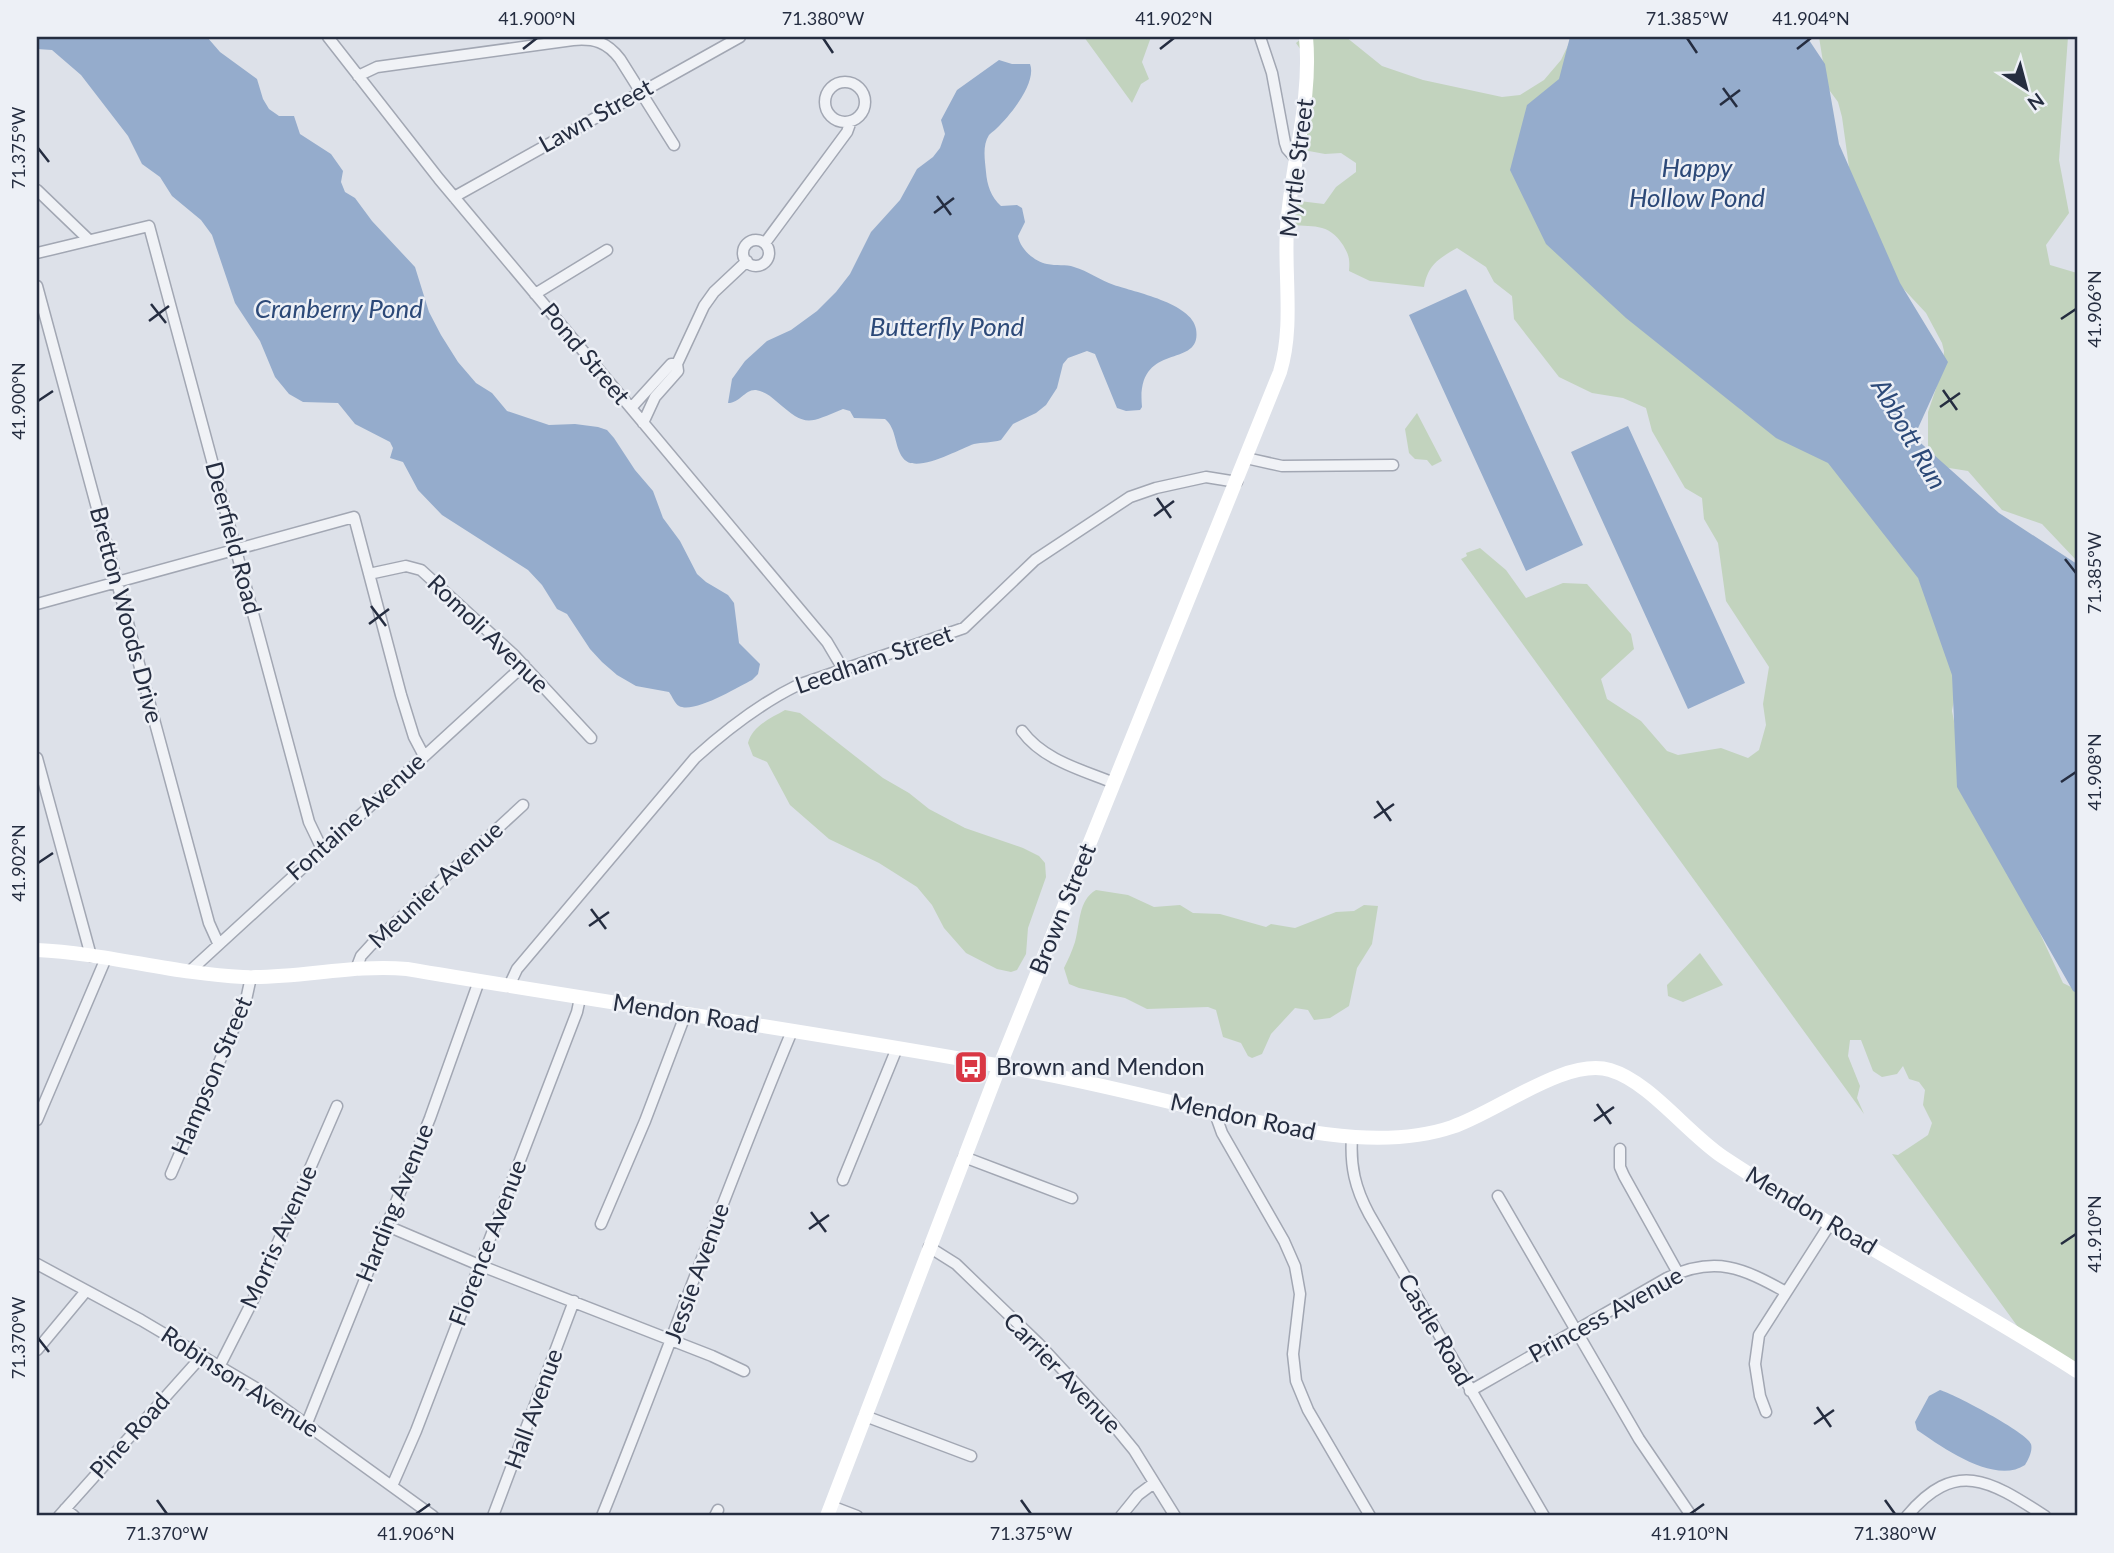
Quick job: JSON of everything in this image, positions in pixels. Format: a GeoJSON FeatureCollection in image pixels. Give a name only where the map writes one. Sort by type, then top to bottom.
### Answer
{"type":"FeatureCollection","features":[{"type":"Feature","properties":{"kind":"street","name":"Pond Street"},"geometry":{"type":"LineString","coordinates":[[328,37],[454,197],[827,642],[844,669]]}},
{"type":"Feature","properties":{"kind":"street"},"geometry":{"type":"LineString","coordinates":[[506,37],[508,49]]}},
{"type":"Feature","properties":{"kind":"street","name":"Lawn Street"},"geometry":{"type":"LineString","coordinates":[[454,197],[740,37]]}},
{"type":"Feature","properties":{"kind":"street"},"geometry":{"type":"LineString","coordinates":[[1260,37],[1272,73],[1285,143],[1296,159]]}},
{"type":"Feature","properties":{"kind":"street","name":"Myrtle Street"},"geometry":{"type":"LineString","coordinates":[[1287,299],[1287,232],[1307,87],[1306,37]]}},
{"type":"Feature","properties":{"kind":"street"},"geometry":{"type":"LineString","coordinates":[[358,76],[377,67],[582,39],[600,41],[615,52],[674,145]]}},
{"type":"Feature","properties":{"kind":"street"},"geometry":{"type":"LineString","coordinates":[[765,243],[847,132],[851,121],[862,112],[864,99],[858,87],[840,83],[827,94],[825,107],[838,121],[851,121]]}},
{"type":"Feature","properties":{"kind":"street"},"geometry":{"type":"LineString","coordinates":[[37,190],[89,240]]}},
{"type":"Feature","properties":{"kind":"street","name":"Deerfield Road"},"geometry":{"type":"LineString","coordinates":[[89,240],[149,226],[309,822],[322,849]]}},
{"type":"Feature","properties":{"kind":"street"},"geometry":{"type":"LineString","coordinates":[[37,253],[89,240]]}},
{"type":"Feature","properties":{"kind":"street"},"geometry":{"type":"LineString","coordinates":[[757,240],[765,243],[769,254],[765,262],[754,265],[747,261],[744,249],[748,242],[757,240]]}},
{"type":"Feature","properties":{"kind":"street"},"geometry":{"type":"LineString","coordinates":[[535,294],[607,250]]}},
{"type":"Feature","properties":{"kind":"street"},"geometry":{"type":"LineString","coordinates":[[643,423],[655,397],[678,370],[677,364],[704,306],[714,292],[747,261]]}},
{"type":"Feature","properties":{"kind":"street","name":"Bretton Woods Drive"},"geometry":{"type":"LineString","coordinates":[[37,286],[209,923],[218,943]]}},
{"type":"Feature","properties":{"kind":"street","name":"Brown Street"},"geometry":{"type":"LineString","coordinates":[[829,1511],[999,1065],[1283,363],[1287,299]]}},
{"type":"Feature","properties":{"kind":"street"},"geometry":{"type":"LineString","coordinates":[[631,408],[671,364],[677,364]]}},
{"type":"Feature","properties":{"kind":"street"},"geometry":{"type":"LineString","coordinates":[[1246,458],[1282,466],[1393,465]]}},
{"type":"Feature","properties":{"kind":"street","name":"Leedham Street"},"geometry":{"type":"LineString","coordinates":[[509,986],[517,969],[695,758],[787,690],[964,628],[1035,560],[1130,497],[1195,478],[1217,477],[1237,482]]}},
{"type":"Feature","properties":{"kind":"street"},"geometry":{"type":"LineString","coordinates":[[37,604],[354,517],[412,732],[424,756]]}},
{"type":"Feature","properties":{"kind":"street","name":"Romoli Avenue"},"geometry":{"type":"LineString","coordinates":[[369,574],[406,566],[418,568],[524,665],[592,737]]}},
{"type":"Feature","properties":{"kind":"street","name":"Fontaine Avenue"},"geometry":{"type":"LineString","coordinates":[[190,971],[524,665]]}},
{"type":"Feature","properties":{"kind":"street"},"geometry":{"type":"LineString","coordinates":[[1021,731],[1045,754],[1114,783]]}},
{"type":"Feature","properties":{"kind":"street"},"geometry":{"type":"LineString","coordinates":[[37,758],[91,956]]}},
{"type":"Feature","properties":{"kind":"street","name":"Meunier Avenue"},"geometry":{"type":"LineString","coordinates":[[356,969],[361,956],[371,945],[523,805]]}},
{"type":"Feature","properties":{"kind":"street","name":"Mendon Road"},"geometry":{"type":"LineString","coordinates":[[37,950],[251,977],[401,968],[999,1065],[1283,1127],[1352,1137],[1390,1138],[1435,1132],[1472,1119],[1566,1072],[1597,1068],[1633,1080],[1708,1146],[1830,1224],[2077,1371]]}},
{"type":"Feature","properties":{"kind":"street"},"geometry":{"type":"LineString","coordinates":[[37,1120],[106,958]]}},
{"type":"Feature","properties":{"kind":"street","name":"Hampson Street"},"geometry":{"type":"LineString","coordinates":[[171,1174],[246,1000],[251,977]]}},
{"type":"Feature","properties":{"kind":"street","name":"Harding Avenue"},"geometry":{"type":"LineString","coordinates":[[307,1423],[430,1118],[479,981]]}},
{"type":"Feature","properties":{"kind":"street","name":"Florence Avenue"},"geometry":{"type":"LineString","coordinates":[[392,1486],[412,1442],[577,1013],[580,998]]}},
{"type":"Feature","properties":{"kind":"street"},"geometry":{"type":"LineString","coordinates":[[601,1224],[645,1121],[686,1013]]}},
{"type":"Feature","properties":{"kind":"street","name":"Jessie Avenue"},"geometry":{"type":"LineString","coordinates":[[602,1516],[792,1031]]}},
{"type":"Feature","properties":{"kind":"street"},"geometry":{"type":"LineString","coordinates":[[843,1180],[897,1048]]}},
{"type":"Feature","properties":{"kind":"street","name":"Morris Avenue"},"geometry":{"type":"LineString","coordinates":[[219,1367],[253,1300],[337,1106]]}},
{"type":"Feature","properties":{"kind":"street"},"geometry":{"type":"LineString","coordinates":[[1217,1113],[1222,1133],[1284,1241],[1295,1266],[1300,1294],[1293,1354],[1296,1381],[1301,1395],[1370,1516]]}},
{"type":"Feature","properties":{"kind":"street","name":"Castle Road"},"geometry":{"type":"LineString","coordinates":[[1352,1137],[1352,1168],[1357,1191],[1544,1516]]}},
{"type":"Feature","properties":{"kind":"street"},"geometry":{"type":"LineString","coordinates":[[1620,1149],[1620,1167],[1624,1176],[1678,1273]]}},
{"type":"Feature","properties":{"kind":"street"},"geometry":{"type":"LineString","coordinates":[[964,1157],[1072,1198]]}},
{"type":"Feature","properties":{"kind":"street"},"geometry":{"type":"LineString","coordinates":[[1498,1196],[1639,1439],[1690,1514]]}},
{"type":"Feature","properties":{"kind":"street"},"geometry":{"type":"LineString","coordinates":[[1766,1412],[1758,1385],[1756,1345],[1765,1325],[1830,1224]]}},
{"type":"Feature","properties":{"kind":"street"},"geometry":{"type":"LineString","coordinates":[[385,1225],[744,1371]]}},
{"type":"Feature","properties":{"kind":"street","name":"Carrier Avenue"},"geometry":{"type":"LineString","coordinates":[[929,1247],[949,1258],[1038,1343],[1123,1436],[1175,1516]]}},
{"type":"Feature","properties":{"kind":"street","name":"Robinson Avenue"},"geometry":{"type":"LineString","coordinates":[[37,1264],[202,1356],[307,1423],[433,1516]]}},
{"type":"Feature","properties":{"kind":"street","name":"Princess Avenue"},"geometry":{"type":"LineString","coordinates":[[1470,1391],[1678,1273],[1700,1266],[1736,1268],[1786,1292]]}},
{"type":"Feature","properties":{"kind":"street"},"geometry":{"type":"LineString","coordinates":[[37,1350],[86,1291]]}},
{"type":"Feature","properties":{"kind":"street","name":"Hall Avenue"},"geometry":{"type":"LineString","coordinates":[[493,1516],[574,1301]]}},
{"type":"Feature","properties":{"kind":"street","name":"Pine Road"},"geometry":{"type":"LineString","coordinates":[[66,1514],[202,1356]]}},
{"type":"Feature","properties":{"kind":"street"},"geometry":{"type":"LineString","coordinates":[[865,1416],[971,1456]]}},
{"type":"Feature","properties":{"kind":"street"},"geometry":{"type":"LineString","coordinates":[[1906,1516],[1923,1499],[1943,1486],[1960,1480],[1993,1485],[2045,1516]]}},
{"type":"Feature","properties":{"kind":"street"},"geometry":{"type":"LineString","coordinates":[[1121,1516],[1138,1495],[1154,1483]]}},
{"type":"Feature","properties":{"kind":"street"},"geometry":{"type":"LineString","coordinates":[[829,1511],[857,1516]]}},
{"type":"Feature","properties":{"kind":"green space"},"geometry":{"type":"Polygon","coordinates":[[[1084,37],[1151,37],[1142,62],[1149,79],[1141,84],[1132,103],[1084,37]]]}},
{"type":"Feature","properties":{"kind":"green space"},"geometry":{"type":"Polygon","coordinates":[[[1303,37],[1346,37],[1382,66],[1423,80],[1502,97],[1520,95],[1544,80],[1561,60],[1572,37],[1711,381],[1742,411],[1818,448],[1906,550],[1959,671],[1952,711],[1958,741],[2011,871],[2063,983],[2077,990],[2077,1371],[2026,1338],[1892,1154],[1898,1155],[1928,1135],[1932,1123],[1923,1105],[1925,1090],[1919,1082],[1909,1079],[1903,1066],[1897,1074],[1882,1077],[1873,1071],[1861,1040],[1850,1040],[1848,1056],[1860,1086],[1857,1098],[1864,1114],[1461,559],[1467,556],[1466,553],[1480,548],[1506,570],[1526,598],[1563,583],[1587,584],[1631,634],[1634,649],[1601,679],[1607,699],[1641,721],[1667,751],[1678,755],[1721,748],[1748,758],[1759,750],[1766,725],[1763,704],[1769,667],[1726,601],[1718,543],[1704,519],[1702,498],[1685,488],[1652,431],[1646,408],[1623,398],[1592,393],[1559,377],[1514,319],[1512,296],[1494,282],[1486,267],[1457,248],[1435,263],[1428,273],[1424,287],[1370,281],[1349,271],[1347,252],[1331,232],[1319,227],[1287,225],[1291,200],[1324,204],[1336,187],[1356,172],[1356,163],[1341,153],[1325,154],[1298,149],[1303,53],[1296,43],[1303,37]]]}},
{"type":"Feature","properties":{"kind":"green space"},"geometry":{"type":"Polygon","coordinates":[[[1819,37],[2068,37],[2059,160],[2069,213],[2046,245],[2050,265],[2077,273],[2077,561],[2042,524],[2002,510],[1968,471],[1943,467],[1928,454],[1928,412],[1943,368],[1942,343],[1926,313],[1898,283],[1854,203],[1842,117],[1838,102],[1827,87],[1819,37]]]}},
{"type":"Feature","properties":{"kind":"green space"},"geometry":{"type":"Polygon","coordinates":[[[1417,413],[1442,461],[1432,466],[1427,460],[1415,459],[1409,453],[1405,429],[1417,413]]]}},
{"type":"Feature","properties":{"kind":"green space"},"geometry":{"type":"Polygon","coordinates":[[[785,710],[800,713],[883,778],[929,809],[965,828],[1039,856],[1045,863],[1046,877],[1028,928],[1026,954],[1017,970],[1011,972],[997,969],[966,953],[944,928],[932,905],[917,887],[879,863],[829,839],[790,805],[767,762],[753,756],[748,743],[758,727],[785,710]]]}},
{"type":"Feature","properties":{"kind":"green space"},"geometry":{"type":"Polygon","coordinates":[[[1096,890],[1128,895],[1154,907],[1180,905],[1193,913],[1220,914],[1266,927],[1271,924],[1295,928],[1336,912],[1354,911],[1364,905],[1378,906],[1372,944],[1357,968],[1349,1006],[1330,1018],[1314,1020],[1308,1010],[1295,1008],[1271,1034],[1262,1054],[1252,1058],[1241,1043],[1223,1037],[1216,1010],[1208,1007],[1147,1009],[1125,998],[1069,984],[1064,968],[1075,942],[1083,906],[1090,894],[1096,890]]]}},
{"type":"Feature","properties":{"kind":"green space"},"geometry":{"type":"Polygon","coordinates":[[[1700,953],[1723,985],[1683,1002],[1668,996],[1667,985],[1700,953]]]}},
{"type":"Feature","properties":{"kind":"water","name":"Cranberry Pond"},"geometry":{"type":"Polygon","coordinates":[[[37,37],[207,37],[220,52],[257,79],[269,109],[279,116],[294,116],[300,134],[331,154],[343,171],[341,182],[345,192],[355,198],[372,221],[415,267],[429,312],[441,335],[458,362],[476,383],[492,393],[507,411],[549,425],[598,427],[607,430],[614,438],[653,491],[663,518],[680,541],[697,574],[728,595],[734,603],[739,643],[760,664],[758,674],[716,699],[686,707],[679,706],[669,692],[636,686],[617,675],[590,649],[567,614],[557,609],[542,585],[528,570],[442,515],[418,490],[403,462],[390,458],[393,448],[390,442],[355,424],[338,403],[303,402],[289,394],[275,377],[260,341],[235,303],[212,235],[201,220],[172,196],[160,177],[142,164],[128,136],[81,75],[52,50],[37,49],[37,37]]]}},
{"type":"Feature","properties":{"kind":"water","name":"Happy Hollow Pond"},"geometry":{"type":"Polygon","coordinates":[[[1570,37],[1807,37],[1825,64],[1839,144],[1900,283],[1948,362],[1914,437],[1999,513],[2077,564],[2077,993],[2073,991],[1957,787],[1952,675],[1918,578],[1828,463],[1776,438],[1626,318],[1546,244],[1510,170],[1527,105],[1559,79],[1570,37]]]}},
{"type":"Feature","properties":{"kind":"water","name":"Butterfly Pond"},"geometry":{"type":"Polygon","coordinates":[[[999,60],[1012,64],[1030,64],[1031,71],[1030,80],[1021,98],[989,135],[985,148],[987,182],[995,199],[1001,206],[1017,205],[1022,208],[1025,222],[1018,236],[1022,246],[1042,263],[1074,267],[1114,285],[1174,305],[1192,320],[1196,329],[1195,342],[1190,349],[1158,363],[1148,372],[1140,410],[1126,411],[1117,408],[1095,354],[1087,351],[1068,358],[1063,364],[1057,388],[1046,405],[1013,424],[1001,440],[974,444],[917,464],[903,458],[892,428],[885,419],[854,418],[850,411],[843,409],[814,420],[801,419],[756,390],[728,403],[732,379],[745,361],[767,341],[791,330],[817,311],[836,292],[850,274],[871,232],[900,200],[917,169],[940,148],[945,134],[941,120],[957,90],[999,60]]]}},
{"type":"Feature","properties":{"kind":"water"},"geometry":{"type":"Polygon","coordinates":[[[1466,289],[1583,545],[1526,571],[1409,315],[1466,289]]]}},
{"type":"Feature","properties":{"kind":"water"},"geometry":{"type":"Polygon","coordinates":[[[1628,426],[1745,683],[1688,709],[1571,452],[1628,426]]]}},
{"type":"Feature","properties":{"kind":"water"},"geometry":{"type":"Polygon","coordinates":[[[1940,1390],[1990,1414],[2027,1439],[2031,1450],[2025,1465],[2013,1470],[1999,1470],[1969,1462],[1917,1430],[1915,1422],[1929,1396],[1940,1390]]]}},
{"type":"Feature","properties":{"kind":"place","name":"Brown and Mendon"},"geometry":{"type":"Point","coordinates":[971,1067]}},
{"type":"Feature","properties":{"kind":"water label","name":"Abbott Run"},"geometry":{"type":"Point","coordinates":[1909,434]}}]}
